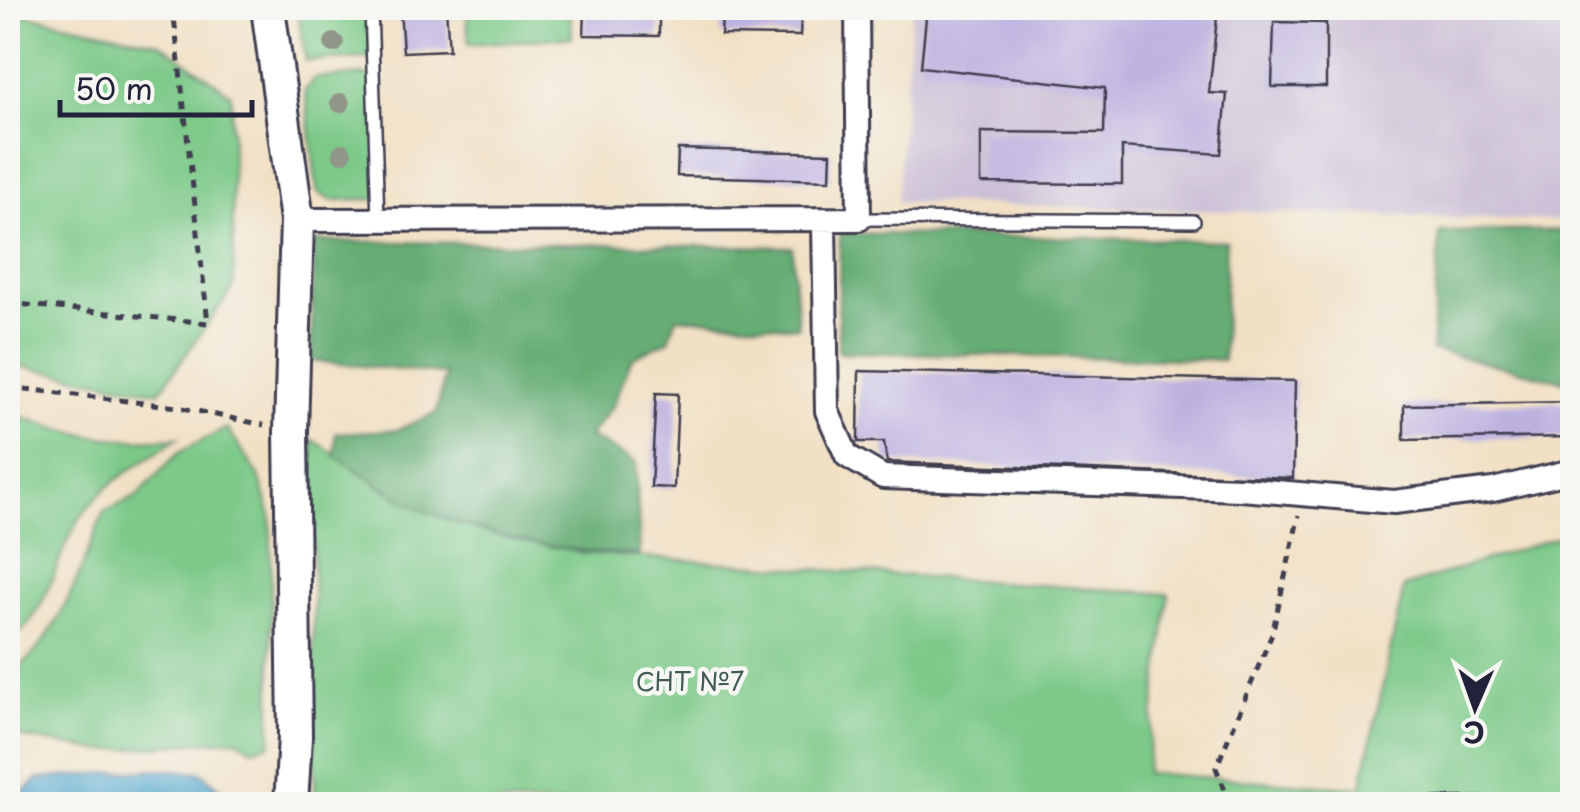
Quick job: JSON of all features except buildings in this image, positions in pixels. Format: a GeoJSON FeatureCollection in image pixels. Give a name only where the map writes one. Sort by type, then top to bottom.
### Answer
{"type":"FeatureCollection","features":[{"type":"Feature","properties":{"kind":"street"},"geometry":{"type":"LineString","coordinates":[[268,8],[297,220],[291,432],[295,737],[291,804]]}},
{"type":"Feature","properties":{"kind":"street"},"geometry":{"type":"LineString","coordinates":[[297,220],[824,223],[859,219],[857,8]]}},
{"type":"Feature","properties":{"kind":"street"},"geometry":{"type":"LineString","coordinates":[[824,223],[827,411],[837,442],[868,471],[902,479],[1394,502],[1442,498],[1572,471]]}},
{"type":"Feature","properties":{"kind":"lane"},"geometry":{"type":"LineString","coordinates":[[371,8],[378,220]]}},
{"type":"Feature","properties":{"kind":"lane"},"geometry":{"type":"LineString","coordinates":[[859,219],[1194,222]]}},
{"type":"Feature","properties":{"kind":"lane"},"geometry":{"type":"LineString","coordinates":[[1414,804],[1572,803]]}},
{"type":"Feature","properties":{"kind":"path"},"geometry":{"type":"LineString","coordinates":[[8,303],[208,323],[173,8]]}},
{"type":"Feature","properties":{"kind":"path"},"geometry":{"type":"LineString","coordinates":[[8,387],[178,408],[291,432]]}},
{"type":"Feature","properties":{"kind":"path"},"geometry":{"type":"LineString","coordinates":[[1231,804],[1216,768],[1272,634],[1299,523],[1299,495]]}},
{"type":"Feature","properties":{"kind":"shaded area"},"geometry":{"type":"Polygon","coordinates":[[[912,8],[1572,8],[1572,221],[897,202],[912,8]]]}},
{"type":"Feature","properties":{"kind":"green space"},"geometry":{"type":"Polygon","coordinates":[[[297,8],[372,8],[370,58],[306,61],[297,8]]]}},
{"type":"Feature","properties":{"kind":"green space"},"geometry":{"type":"Polygon","coordinates":[[[466,8],[570,8],[572,37],[469,44],[466,8]]]}},
{"type":"Feature","properties":{"kind":"green space"},"geometry":{"type":"Polygon","coordinates":[[[8,11],[160,43],[231,94],[234,287],[159,392],[8,364],[8,11]]]}},
{"type":"Feature","properties":{"kind":"green space"},"geometry":{"type":"Polygon","coordinates":[[[366,75],[378,84],[384,193],[379,199],[330,200],[317,191],[305,90],[314,78],[366,75]]]}},
{"type":"Feature","properties":{"kind":"green space"},"geometry":{"type":"Polygon","coordinates":[[[1572,230],[1572,383],[1431,350],[1440,232],[1572,230]]]}},
{"type":"Feature","properties":{"kind":"green space"},"geometry":{"type":"Polygon","coordinates":[[[840,233],[1226,241],[1223,360],[838,352],[840,233]]]}},
{"type":"Feature","properties":{"kind":"green space"},"geometry":{"type":"Polygon","coordinates":[[[314,241],[792,247],[798,327],[677,317],[669,340],[632,358],[613,406],[589,436],[636,462],[640,555],[532,543],[479,530],[416,507],[335,456],[336,433],[397,430],[436,413],[445,374],[311,361],[314,241]]]}},
{"type":"Feature","properties":{"kind":"green space"},"geometry":{"type":"Polygon","coordinates":[[[8,411],[92,436],[178,438],[126,473],[91,504],[71,534],[35,615],[8,644],[8,411]]]}},
{"type":"Feature","properties":{"kind":"green space"},"geometry":{"type":"Polygon","coordinates":[[[227,428],[259,476],[271,516],[271,744],[252,749],[237,739],[101,751],[8,735],[8,676],[26,662],[55,624],[104,512],[136,497],[178,453],[227,428]]]}},
{"type":"Feature","properties":{"kind":"green space","name":"СНТ №7"},"geometry":{"type":"Polygon","coordinates":[[[312,439],[425,511],[583,553],[1169,594],[1146,773],[1361,788],[1404,587],[1572,532],[1572,804],[315,804],[312,439]]]}},
{"type":"Feature","properties":{"kind":"water"},"geometry":{"type":"Polygon","coordinates":[[[153,769],[201,772],[239,804],[12,803],[38,779],[153,769]]]}}]}
